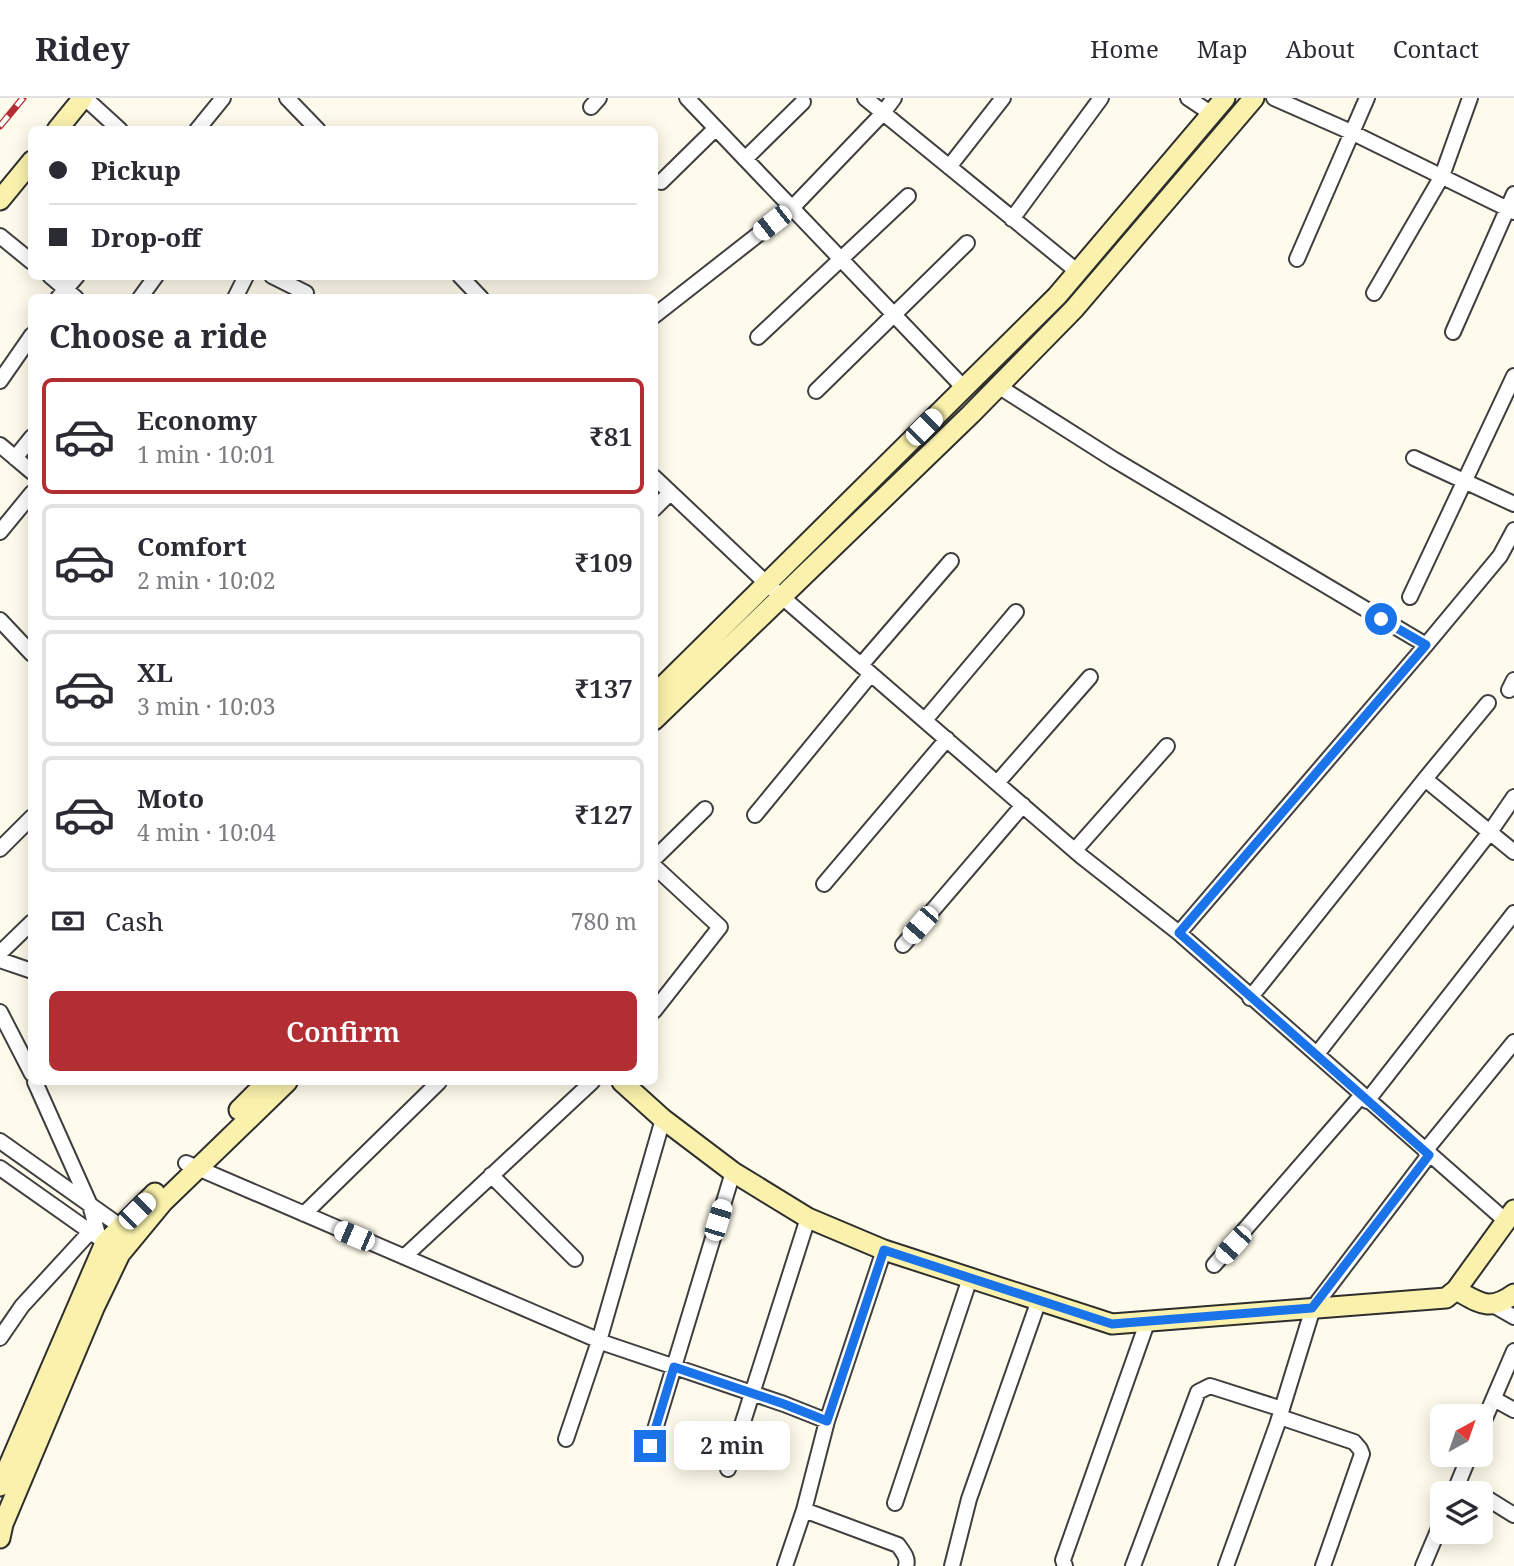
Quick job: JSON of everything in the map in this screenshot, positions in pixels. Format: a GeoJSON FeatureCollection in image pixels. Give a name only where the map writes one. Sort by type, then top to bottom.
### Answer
{"type":"FeatureCollection","features":[{"type":"Feature","properties":{"kind":"street"},"geometry":{"type":"LineString","coordinates":[[60,126],[84,98],[116,126]]}},
{"type":"Feature","properties":{"kind":"street"},"geometry":{"type":"LineString","coordinates":[[200,126],[223,98]]}},
{"type":"Feature","properties":{"kind":"street"},"geometry":{"type":"LineString","coordinates":[[287,98],[314,126]]}},
{"type":"Feature","properties":{"kind":"street"},"geometry":{"type":"LineString","coordinates":[[865,98],[1077,272]]}},
{"type":"Feature","properties":{"kind":"street"},"geometry":{"type":"LineString","coordinates":[[658,313],[792,208],[883,113],[894,98]]}},
{"type":"Feature","properties":{"kind":"street"},"geometry":{"type":"LineString","coordinates":[[949,167],[1003,98]]}},
{"type":"Feature","properties":{"kind":"street"},"geometry":{"type":"LineString","coordinates":[[1012,219],[1101,98]]}},
{"type":"Feature","properties":{"kind":"street"},"geometry":{"type":"LineString","coordinates":[[1188,98],[1212,114]]}},
{"type":"Feature","properties":{"kind":"street"},"geometry":{"type":"LineString","coordinates":[[658,691],[1057,296],[1225,98]]}},
{"type":"Feature","properties":{"kind":"street"},"geometry":{"type":"LineString","coordinates":[[658,716],[1074,309],[1254,98]]}},
{"type":"Feature","properties":{"kind":"street"},"geometry":{"type":"LineString","coordinates":[[1274,98],[1351,132],[1510,210]]}},
{"type":"Feature","properties":{"kind":"street"},"geometry":{"type":"LineString","coordinates":[[1297,259],[1367,98]]}},
{"type":"Feature","properties":{"kind":"street"},"geometry":{"type":"LineString","coordinates":[[1374,293],[1442,176],[1470,98]]}},
{"type":"Feature","properties":{"kind":"street"},"geometry":{"type":"LineString","coordinates":[[695,101],[715,129],[964,388]]}},
{"type":"Feature","properties":{"kind":"street"},"geometry":{"type":"LineString","coordinates":[[745,159],[803,102]]}},
{"type":"Feature","properties":{"kind":"street"},"geometry":{"type":"LineString","coordinates":[[661,182],[715,129]]}},
{"type":"Feature","properties":{"kind":"street"},"geometry":{"type":"LineString","coordinates":[[0,200],[28,166]]}},
{"type":"Feature","properties":{"kind":"street"},"geometry":{"type":"LineString","coordinates":[[1453,332],[1510,210],[1514,194]]}},
{"type":"Feature","properties":{"kind":"street"},"geometry":{"type":"LineString","coordinates":[[758,337],[908,195]]}},
{"type":"Feature","properties":{"kind":"street"},"geometry":{"type":"LineString","coordinates":[[0,236],[28,259]]}},
{"type":"Feature","properties":{"kind":"street"},"geometry":{"type":"LineString","coordinates":[[816,391],[967,243]]}},
{"type":"Feature","properties":{"kind":"street"},"geometry":{"type":"LineString","coordinates":[[54,280],[66,294]]}},
{"type":"Feature","properties":{"kind":"street"},"geometry":{"type":"LineString","coordinates":[[280,280],[306,293]]}},
{"type":"Feature","properties":{"kind":"street"},"geometry":{"type":"LineString","coordinates":[[464,280],[477,294]]}},
{"type":"Feature","properties":{"kind":"street"},"geometry":{"type":"LineString","coordinates":[[0,381],[28,341]]}},
{"type":"Feature","properties":{"kind":"street"},"geometry":{"type":"LineString","coordinates":[[1410,597],[1514,376]]}},
{"type":"Feature","properties":{"kind":"street"},"geometry":{"type":"LineString","coordinates":[[998,386],[1113,459],[1426,645]]}},
{"type":"Feature","properties":{"kind":"street"},"geometry":{"type":"LineString","coordinates":[[15,458],[28,442]]}},
{"type":"Feature","properties":{"kind":"street"},"geometry":{"type":"LineString","coordinates":[[0,445],[28,469]]}},
{"type":"Feature","properties":{"kind":"street"},"geometry":{"type":"LineString","coordinates":[[1414,458],[1514,504]]}},
{"type":"Feature","properties":{"kind":"street"},"geometry":{"type":"LineString","coordinates":[[625,1085],[663,1119],[733,1172],[808,1218],[884,1250],[1112,1324],[1446,1298],[1456,1290],[1510,1216],[1427,1153],[1179,933],[1074,850],[766,583],[658,481]]}},
{"type":"Feature","properties":{"kind":"street"},"geometry":{"type":"LineString","coordinates":[[658,505],[670,493]]}},
{"type":"Feature","properties":{"kind":"street"},"geometry":{"type":"LineString","coordinates":[[0,532],[28,499]]}},
{"type":"Feature","properties":{"kind":"street"},"geometry":{"type":"LineString","coordinates":[[1179,933],[1500,556],[1514,530]]}},
{"type":"Feature","properties":{"kind":"street"},"geometry":{"type":"LineString","coordinates":[[755,815],[951,561]]}},
{"type":"Feature","properties":{"kind":"street"},"geometry":{"type":"LineString","coordinates":[[925,720],[1016,612]]}},
{"type":"Feature","properties":{"kind":"street"},"geometry":{"type":"LineString","coordinates":[[0,620],[28,650]]}},
{"type":"Feature","properties":{"kind":"street"},"geometry":{"type":"LineString","coordinates":[[997,783],[1090,677]]}},
{"type":"Feature","properties":{"kind":"street"},"geometry":{"type":"LineString","coordinates":[[1250,998],[1488,703]]}},
{"type":"Feature","properties":{"kind":"street"},"geometry":{"type":"LineString","coordinates":[[824,884],[947,739]]}},
{"type":"Feature","properties":{"kind":"street"},"geometry":{"type":"LineString","coordinates":[[1074,850],[1167,746]]}},
{"type":"Feature","properties":{"kind":"street"},"geometry":{"type":"LineString","coordinates":[[1425,779],[1514,852]]}},
{"type":"Feature","properties":{"kind":"street"},"geometry":{"type":"LineString","coordinates":[[1317,1054],[1490,832],[1514,797]]}},
{"type":"Feature","properties":{"kind":"street"},"geometry":{"type":"LineString","coordinates":[[902,945],[1023,805]]}},
{"type":"Feature","properties":{"kind":"street"},"geometry":{"type":"LineString","coordinates":[[658,855],[705,809]]}},
{"type":"Feature","properties":{"kind":"street"},"geometry":{"type":"LineString","coordinates":[[0,849],[28,821]]}},
{"type":"Feature","properties":{"kind":"street"},"geometry":{"type":"LineString","coordinates":[[658,870],[720,927],[658,1006]]}},
{"type":"Feature","properties":{"kind":"street"},"geometry":{"type":"LineString","coordinates":[[1214,1265],[1364,1098],[1514,913]]}},
{"type":"Feature","properties":{"kind":"street"},"geometry":{"type":"LineString","coordinates":[[0,953],[28,926]]}},
{"type":"Feature","properties":{"kind":"street"},"geometry":{"type":"LineString","coordinates":[[0,960],[28,970]]}},
{"type":"Feature","properties":{"kind":"street"},"geometry":{"type":"LineString","coordinates":[[0,1012],[28,1066]]}},
{"type":"Feature","properties":{"kind":"street"},"geometry":{"type":"LineString","coordinates":[[1226,1566],[1281,1413],[1312,1308],[1427,1153],[1514,1042]]}},
{"type":"Feature","properties":{"kind":"street"},"geometry":{"type":"LineString","coordinates":[[0,1538],[3,1524],[94,1308],[103,1242],[90,1205],[36,1085]]}},
{"type":"Feature","properties":{"kind":"street"},"geometry":{"type":"LineString","coordinates":[[0,1338],[22,1306],[103,1242],[128,1232],[264,1085]]}},
{"type":"Feature","properties":{"kind":"street"},"geometry":{"type":"LineString","coordinates":[[192,1166],[284,1085]]}},
{"type":"Feature","properties":{"kind":"street"},"geometry":{"type":"LineString","coordinates":[[304,1214],[429,1085]]}},
{"type":"Feature","properties":{"kind":"street"},"geometry":{"type":"LineString","coordinates":[[404,1257],[589,1085]]}},
{"type":"Feature","properties":{"kind":"street"},"geometry":{"type":"LineString","coordinates":[[566,1439],[598,1341],[663,1119]]}},
{"type":"Feature","properties":{"kind":"street"},"geometry":{"type":"LineString","coordinates":[[0,1141],[128,1232]]}},
{"type":"Feature","properties":{"kind":"street"},"geometry":{"type":"LineString","coordinates":[[192,1166],[598,1341],[827,1421]]}},
{"type":"Feature","properties":{"kind":"street"},"geometry":{"type":"LineString","coordinates":[[0,1168],[103,1242]]}},
{"type":"Feature","properties":{"kind":"street"},"geometry":{"type":"LineString","coordinates":[[650,1446],[733,1172]]}},
{"type":"Feature","properties":{"kind":"street"},"geometry":{"type":"LineString","coordinates":[[491,1175],[575,1259]]}},
{"type":"Feature","properties":{"kind":"street"},"geometry":{"type":"LineString","coordinates":[[728,1469],[808,1218]]}},
{"type":"Feature","properties":{"kind":"street"},"geometry":{"type":"LineString","coordinates":[[0,1486],[103,1242]]}},
{"type":"Feature","properties":{"kind":"street"},"geometry":{"type":"LineString","coordinates":[[785,1566],[804,1510],[827,1421],[884,1250]]}},
{"type":"Feature","properties":{"kind":"street"},"geometry":{"type":"LineString","coordinates":[[895,1503],[970,1278]]}},
{"type":"Feature","properties":{"kind":"street"},"geometry":{"type":"LineString","coordinates":[[1456,1290],[1514,1317]]}},
{"type":"Feature","properties":{"kind":"street"},"geometry":{"type":"LineString","coordinates":[[1493,1305],[1514,1294]]}},
{"type":"Feature","properties":{"kind":"street"},"geometry":{"type":"LineString","coordinates":[[952,1566],[969,1499],[1039,1300]]}},
{"type":"Feature","properties":{"kind":"street"},"geometry":{"type":"LineString","coordinates":[[1065,1566],[1063,1560],[1148,1320]]}},
{"type":"Feature","properties":{"kind":"street"},"geometry":{"type":"LineString","coordinates":[[1492,1404],[1514,1351]]}},
{"type":"Feature","properties":{"kind":"street"},"geometry":{"type":"LineString","coordinates":[[1133,1566],[1198,1392],[1210,1386],[1354,1442],[1360,1449],[1362,1454],[1322,1566]]}},
{"type":"Feature","properties":{"kind":"street"},"geometry":{"type":"LineString","coordinates":[[1494,1399],[1514,1410]]}},
{"type":"Feature","properties":{"kind":"street"},"geometry":{"type":"LineString","coordinates":[[1493,1502],[1514,1515]]}},
{"type":"Feature","properties":{"kind":"street"},"geometry":{"type":"LineString","coordinates":[[804,1510],[898,1545],[904,1553],[906,1566]]}},
{"type":"Feature","properties":{"kind":"street"},"geometry":{"type":"LineString","coordinates":[[1423,1566],[1432,1544]]}},
{"type":"Feature","properties":{"kind":"railway"},"geometry":{"type":"LineString","coordinates":[[0,126],[23,98]]}},
{"type":"Feature","properties":{"kind":"route"},"geometry":{"type":"LineString","coordinates":[[650,1446],[674,1367],[827,1421],[884,1250],[1112,1324],[1312,1308],[1429,1155],[1179,933],[1426,645],[1381,619]]}}]}
